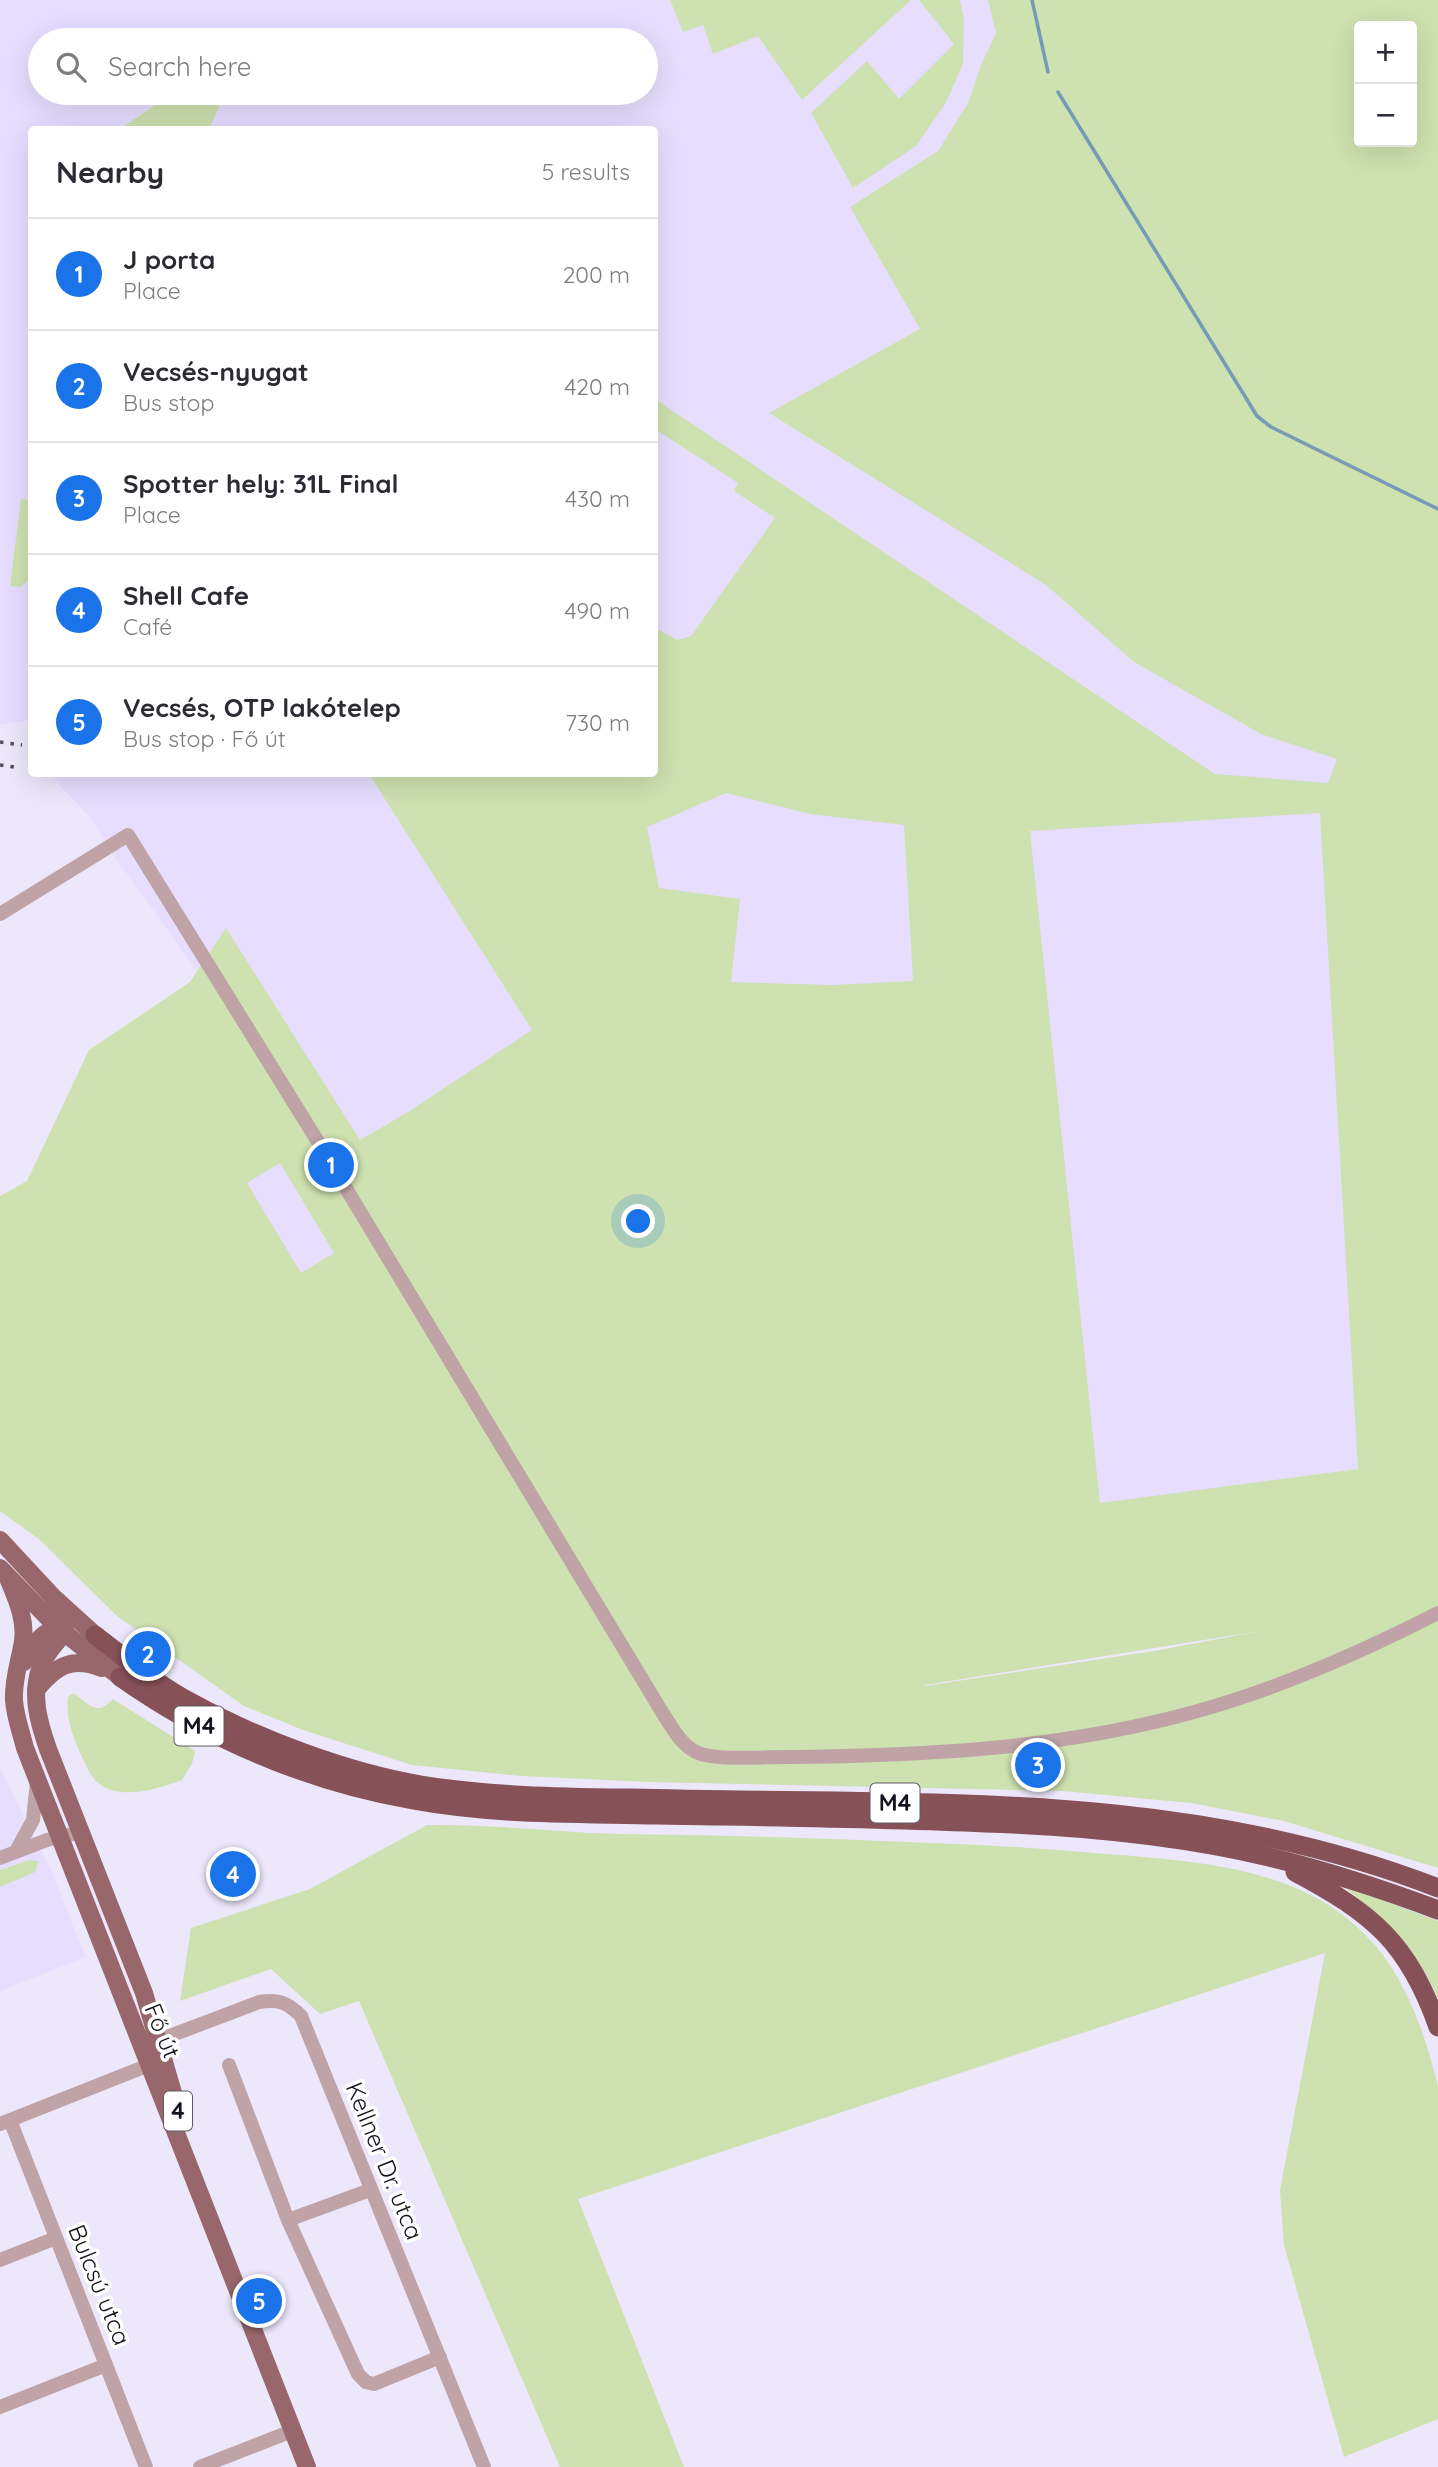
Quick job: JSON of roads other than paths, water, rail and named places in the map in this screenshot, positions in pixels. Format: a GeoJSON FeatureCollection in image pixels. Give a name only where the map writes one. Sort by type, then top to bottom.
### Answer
{"type":"FeatureCollection","features":[{"type":"Feature","properties":{"kind":"highway","name":"M4"},"geometry":{"type":"LineString","coordinates":[[95,1635],[190,1702],[243,1728],[334,1762],[421,1785],[522,1795],[985,1805],[1121,1813],[1197,1823],[1287,1841],[1377,1866],[1437,1887]]}},
{"type":"Feature","properties":{"kind":"highway","name":"M4"},"geometry":{"type":"LineString","coordinates":[[120,1677],[156,1702],[208,1731],[283,1766],[352,1787],[415,1801],[522,1811],[1051,1826],[1161,1838],[1266,1856],[1335,1874],[1438,1910]]}},
{"type":"Feature","properties":{"kind":"highway"},"geometry":{"type":"LineString","coordinates":[[1266,1856],[1337,1894],[1364,1913],[1394,1943],[1417,1977],[1438,2027]]}},
{"type":"Feature","properties":{"kind":"main road"},"geometry":{"type":"LineString","coordinates":[[0,1540],[53,1597],[95,1635]]}},
{"type":"Feature","properties":{"kind":"main road"},"geometry":{"type":"LineString","coordinates":[[4,1573],[62,1628],[120,1677]]}},
{"type":"Feature","properties":{"kind":"main road","name":"4"},"geometry":{"type":"LineString","coordinates":[[4,1573],[21,1609],[23,1626],[15,1689]]}},
{"type":"Feature","properties":{"kind":"main road"},"geometry":{"type":"LineString","coordinates":[[53,1597],[63,1612],[62,1628]]}},
{"type":"Feature","properties":{"kind":"main road"},"geometry":{"type":"LineString","coordinates":[[15,1689],[33,1643],[62,1628],[95,1635]]}},
{"type":"Feature","properties":{"kind":"main road","name":"4"},"geometry":{"type":"LineString","coordinates":[[62,1628],[41,1667],[36,1690],[43,1733],[144,1993],[197,2183]]}},
{"type":"Feature","properties":{"kind":"main road"},"geometry":{"type":"LineString","coordinates":[[36,1690],[56,1669],[67,1664],[85,1662],[120,1677]]}},
{"type":"Feature","properties":{"kind":"main road","name":"Fő út"},"geometry":{"type":"LineString","coordinates":[[15,1689],[18,1721],[59,1838],[307,2467]]}},
{"type":"Feature","properties":{"kind":"main road"},"geometry":{"type":"LineString","coordinates":[[128,2013],[159,2040]]}},
{"type":"Feature","properties":{"kind":"street"},"geometry":{"type":"LineString","coordinates":[[0,914],[128,835],[320,1145]]}},
{"type":"Feature","properties":{"kind":"street"},"geometry":{"type":"LineString","coordinates":[[344,1185],[662,1712],[677,1736],[697,1753],[809,1757],[966,1752],[1119,1730],[1194,1712],[1280,1684],[1321,1668],[1438,1613]]}},
{"type":"Feature","properties":{"kind":"street"},"geometry":{"type":"LineString","coordinates":[[16,1851],[33,1820],[37,1779]]}},
{"type":"Feature","properties":{"kind":"street"},"geometry":{"type":"LineString","coordinates":[[0,1857],[81,1832]]}},
{"type":"Feature","properties":{"kind":"street","name":"Kellner Dr. utca"},"geometry":{"type":"LineString","coordinates":[[159,2040],[259,2002],[283,2002],[301,2016],[484,2467]]}},
{"type":"Feature","properties":{"kind":"street"},"geometry":{"type":"LineString","coordinates":[[229,2065],[288,2220],[358,2374],[366,2382],[374,2384],[440,2357]]}},
{"type":"Feature","properties":{"kind":"street"},"geometry":{"type":"LineString","coordinates":[[5,2122],[149,2066]]}},
{"type":"Feature","properties":{"kind":"street","name":"Bulcsú utca"},"geometry":{"type":"LineString","coordinates":[[5,2122],[56,2238],[146,2467]]}},
{"type":"Feature","properties":{"kind":"street"},"geometry":{"type":"LineString","coordinates":[[288,2220],[370,2190]]}},
{"type":"Feature","properties":{"kind":"street"},"geometry":{"type":"LineString","coordinates":[[0,2260],[56,2238]]}},
{"type":"Feature","properties":{"kind":"street"},"geometry":{"type":"LineString","coordinates":[[0,2407],[106,2365]]}},
{"type":"Feature","properties":{"kind":"street"},"geometry":{"type":"LineString","coordinates":[[200,2467],[292,2431]]}},
{"type":"Feature","properties":{"kind":"waterway"},"geometry":{"type":"LineString","coordinates":[[1032,0],[1048,72]]}},
{"type":"Feature","properties":{"kind":"waterway"},"geometry":{"type":"LineString","coordinates":[[1058,92],[1257,416],[1271,427],[1438,509]]}},
{"type":"Feature","properties":{"kind":"tunnel"},"geometry":{"type":"LineString","coordinates":[[320,1145],[344,1185]]}},
{"type":"Feature","properties":{"kind":"railway"},"geometry":{"type":"LineString","coordinates":[[0,742],[22,745]]}},
{"type":"Feature","properties":{"kind":"railway"},"geometry":{"type":"LineString","coordinates":[[0,765],[20,768]]}},
{"type":"Feature","properties":{"kind":"place","name":"J porta"},"geometry":{"type":"Point","coordinates":[331,1165]}},
{"type":"Feature","properties":{"kind":"place","name":"Vecsés-nyugat"},"geometry":{"type":"Point","coordinates":[148,1654]}},
{"type":"Feature","properties":{"kind":"place","name":"Spotter hely: 31L Final"},"geometry":{"type":"Point","coordinates":[1038,1765]}},
{"type":"Feature","properties":{"kind":"place","name":"Shell Cafe"},"geometry":{"type":"Point","coordinates":[233,1874]}},
{"type":"Feature","properties":{"kind":"place","name":"Vecsés, OTP lakótelep"},"geometry":{"type":"Point","coordinates":[259,2301]}}]}
